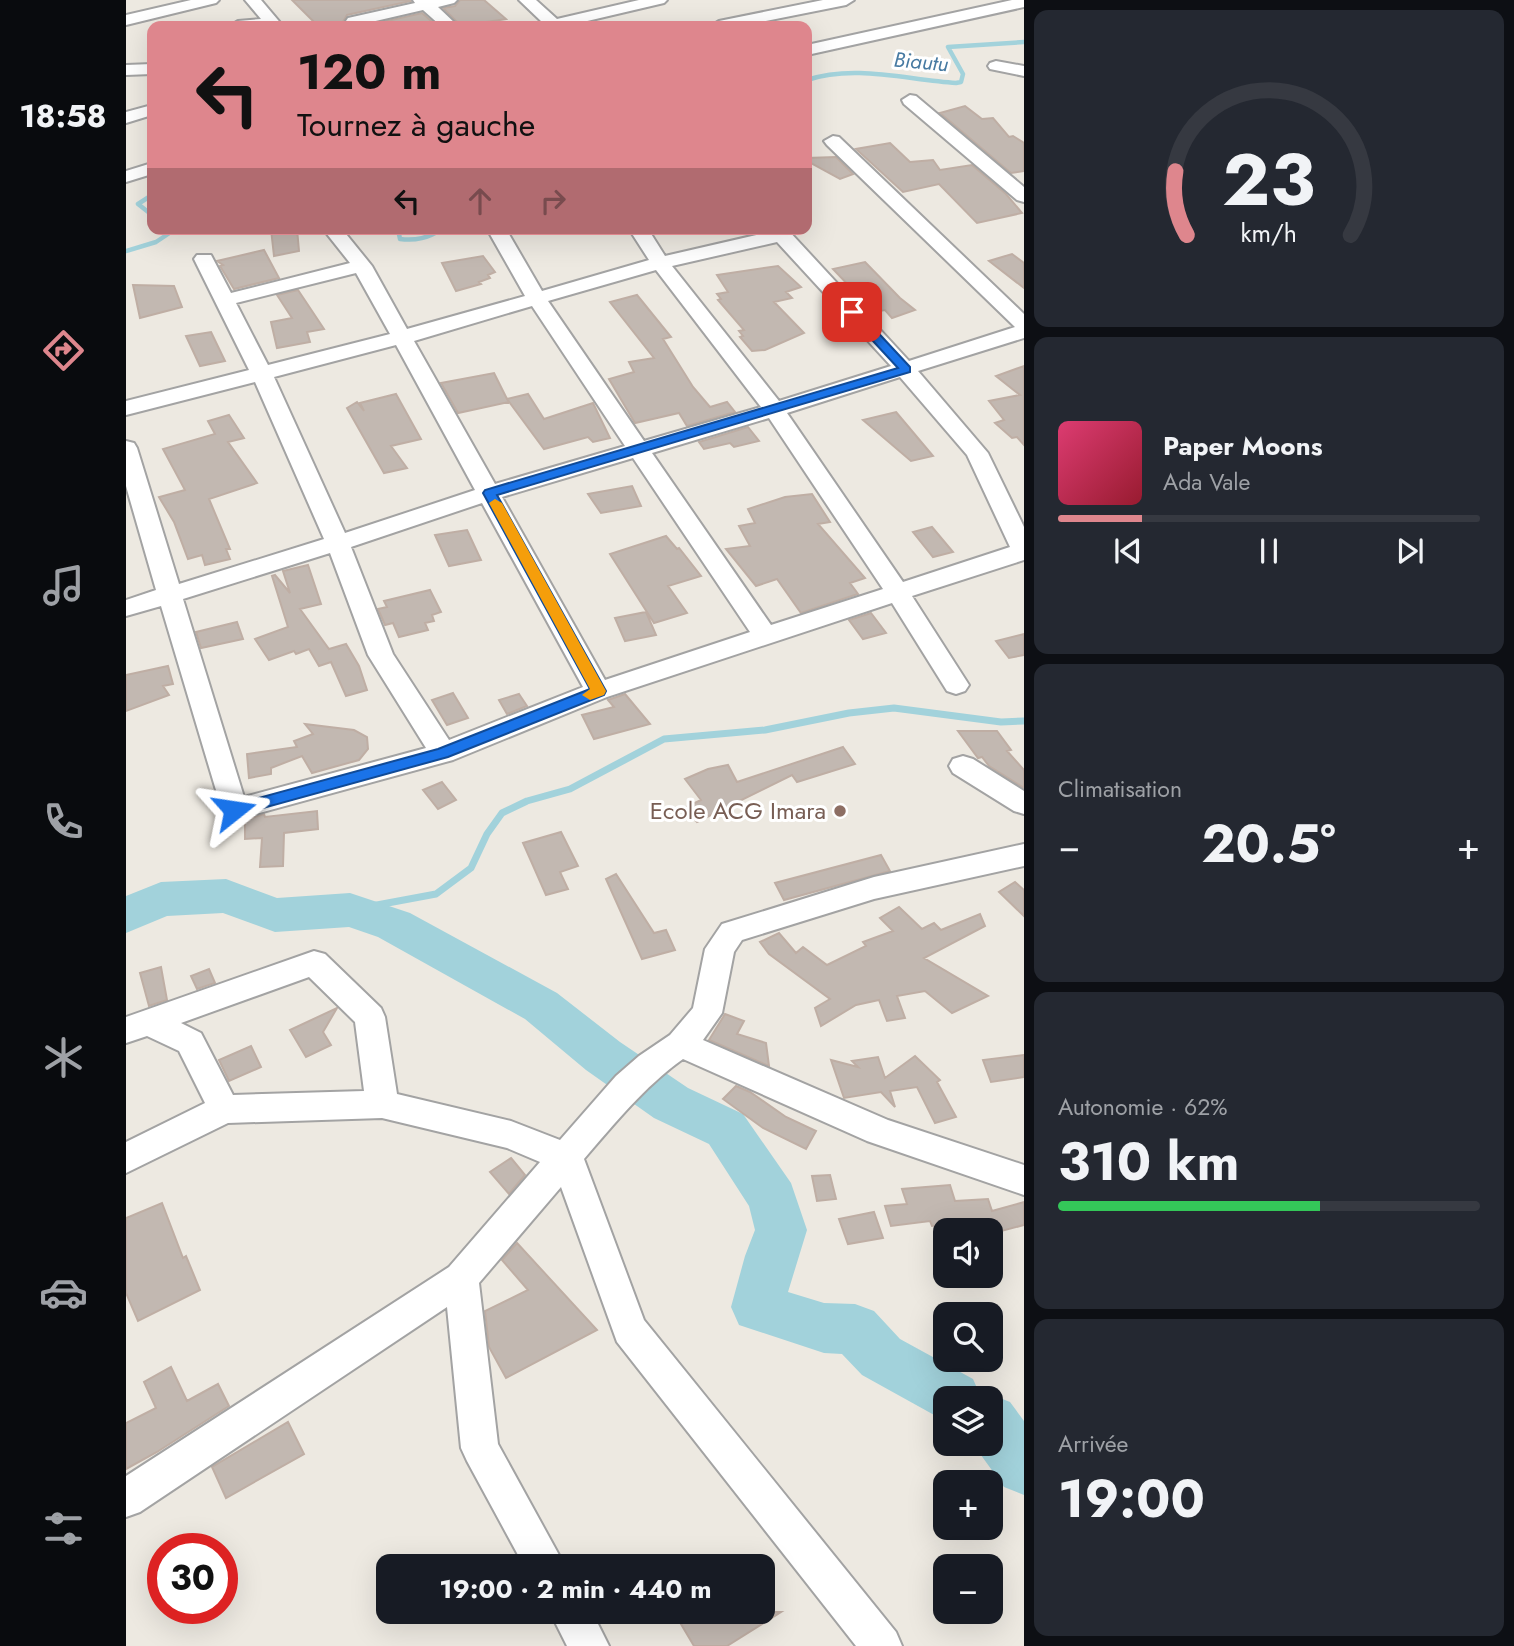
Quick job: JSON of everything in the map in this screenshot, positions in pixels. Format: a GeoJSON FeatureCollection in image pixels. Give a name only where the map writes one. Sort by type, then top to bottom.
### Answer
{"type":"FeatureCollection","features":[{"type":"Feature","properties":{"kind":"street"},"geometry":{"type":"LineString","coordinates":[[126,20],[211,0]]}},
{"type":"Feature","properties":{"kind":"street"},"geometry":{"type":"LineString","coordinates":[[253,0],[271,21]]}},
{"type":"Feature","properties":{"kind":"street"},"geometry":{"type":"LineString","coordinates":[[354,21],[423,2],[449,0]]}},
{"type":"Feature","properties":{"kind":"street"},"geometry":{"type":"LineString","coordinates":[[527,0],[551,21]]}},
{"type":"Feature","properties":{"kind":"street"},"geometry":{"type":"LineString","coordinates":[[568,21],[622,5],[659,0]]}},
{"type":"Feature","properties":{"kind":"street"},"geometry":{"type":"LineString","coordinates":[[743,21],[846,0]]}},
{"type":"Feature","properties":{"kind":"street"},"geometry":{"type":"LineString","coordinates":[[423,2],[444,21]]}},
{"type":"Feature","properties":{"kind":"street"},"geometry":{"type":"LineString","coordinates":[[812,49],[1024,2]]}},
{"type":"Feature","properties":{"kind":"street"},"geometry":{"type":"LineString","coordinates":[[622,5],[630,21]]}},
{"type":"Feature","properties":{"kind":"street"},"geometry":{"type":"LineString","coordinates":[[126,29],[147,28]]}},
{"type":"Feature","properties":{"kind":"street"},"geometry":{"type":"LineString","coordinates":[[996,66],[1024,71]]}},
{"type":"Feature","properties":{"kind":"street"},"geometry":{"type":"LineString","coordinates":[[126,70],[147,69]]}},
{"type":"Feature","properties":{"kind":"street"},"geometry":{"type":"LineString","coordinates":[[909,100],[1024,196]]}},
{"type":"Feature","properties":{"kind":"street"},"geometry":{"type":"LineString","coordinates":[[128,116],[147,111]]}},
{"type":"Feature","properties":{"kind":"street"},"geometry":{"type":"LineString","coordinates":[[833,141],[1024,325]]}},
{"type":"Feature","properties":{"kind":"street"},"geometry":{"type":"LineString","coordinates":[[126,177],[147,170]]}},
{"type":"Feature","properties":{"kind":"street"},"geometry":{"type":"LineString","coordinates":[[337,235],[362,266],[598,691]]}},
{"type":"Feature","properties":{"kind":"street"},"geometry":{"type":"LineString","coordinates":[[499,235],[536,298],[765,636]]}},
{"type":"Feature","properties":{"kind":"street"},"geometry":{"type":"LineString","coordinates":[[642,235],[659,263],[774,410],[897,592],[956,685]]}},
{"type":"Feature","properties":{"kind":"street"},"geometry":{"type":"LineString","coordinates":[[126,408],[400,338],[659,263],[767,235]]}},
{"type":"Feature","properties":{"kind":"street"},"geometry":{"type":"LineString","coordinates":[[126,448],[234,810],[443,754],[598,691],[1023,548],[977,453],[905,369],[782,235]]}},
{"type":"Feature","properties":{"kind":"street"},"geometry":{"type":"LineString","coordinates":[[204,259],[261,372],[338,543],[381,655],[443,754]]}},
{"type":"Feature","properties":{"kind":"street"},"geometry":{"type":"LineString","coordinates":[[226,300],[362,266]]}},
{"type":"Feature","properties":{"kind":"street"},"geometry":{"type":"LineString","coordinates":[[126,608],[490,493],[774,410],[1024,331]]}},
{"type":"Feature","properties":{"kind":"street"},"geometry":{"type":"LineString","coordinates":[[963,766],[1024,804]]}},
{"type":"Feature","properties":{"kind":"street"},"geometry":{"type":"LineString","coordinates":[[126,1498],[461,1278],[627,1086],[650,1065],[681,1044],[707,1013],[720,949],[732,932],[874,888],[1024,855]]}},
{"type":"Feature","properties":{"kind":"street"},"geometry":{"type":"LineString","coordinates":[[137,1026],[314,963],[370,1017],[382,1104]]}},
{"type":"Feature","properties":{"kind":"street"},"geometry":{"type":"LineString","coordinates":[[137,1026],[190,1042],[224,1109]]}},
{"type":"Feature","properties":{"kind":"street"},"geometry":{"type":"LineString","coordinates":[[681,1044],[879,1131],[1024,1180]]}},
{"type":"Feature","properties":{"kind":"street"},"geometry":{"type":"LineString","coordinates":[[126,1158],[224,1109],[382,1104],[511,1135],[567,1158],[630,1330],[882,1646]]}},
{"type":"Feature","properties":{"kind":"street"},"geometry":{"type":"LineString","coordinates":[[461,1278],[480,1448],[538,1554]]}},
{"type":"Feature","properties":{"kind":"street"},"geometry":{"type":"LineString","coordinates":[[577,1624],[589,1646]]}},
{"type":"Feature","properties":{"kind":"building"},"geometry":{"type":"Polygon","coordinates":[[[292,0],[411,1],[347,15],[344,21],[313,21],[292,0]]]}},
{"type":"Feature","properties":{"kind":"building"},"geometry":{"type":"Polygon","coordinates":[[[460,0],[484,0],[506,19],[456,21],[443,8],[455,6],[460,0]]]}},
{"type":"Feature","properties":{"kind":"building"},"geometry":{"type":"Polygon","coordinates":[[[422,13],[431,21],[387,21],[422,13]]]}},
{"type":"Feature","properties":{"kind":"building"},"geometry":{"type":"Polygon","coordinates":[[[965,106],[982,119],[993,118],[1009,137],[1013,136],[1024,143],[1024,171],[1011,173],[940,113],[965,106]]]}},
{"type":"Feature","properties":{"kind":"building"},"geometry":{"type":"Polygon","coordinates":[[[890,143],[910,162],[933,160],[940,170],[972,165],[1006,194],[1022,213],[977,223],[939,184],[903,192],[856,149],[890,143]]]}},
{"type":"Feature","properties":{"kind":"building"},"geometry":{"type":"Polygon","coordinates":[[[836,157],[853,174],[840,179],[812,164],[812,158],[836,157]]]}},
{"type":"Feature","properties":{"kind":"building"},"geometry":{"type":"Polygon","coordinates":[[[272,235],[298,235],[299,251],[274,256],[272,235]]]}},
{"type":"Feature","properties":{"kind":"building"},"geometry":{"type":"Polygon","coordinates":[[[264,250],[279,278],[234,289],[220,266],[223,265],[217,261],[264,250]]]}},
{"type":"Feature","properties":{"kind":"building"},"geometry":{"type":"Polygon","coordinates":[[[1012,254],[1024,263],[1024,288],[989,261],[1012,254]]]}},
{"type":"Feature","properties":{"kind":"building"},"geometry":{"type":"Polygon","coordinates":[[[483,256],[495,272],[488,275],[490,278],[479,282],[481,284],[456,291],[442,263],[483,256]]]}},
{"type":"Feature","properties":{"kind":"building"},"geometry":{"type":"Polygon","coordinates":[[[865,262],[915,310],[892,318],[885,310],[874,312],[833,269],[865,262]]]}},
{"type":"Feature","properties":{"kind":"building"},"geometry":{"type":"Polygon","coordinates":[[[778,266],[801,287],[786,292],[792,298],[774,302],[804,333],[765,350],[752,351],[740,337],[743,336],[739,331],[744,330],[718,300],[721,299],[717,294],[728,292],[717,275],[778,266]]]}},
{"type":"Feature","properties":{"kind":"building"},"geometry":{"type":"Polygon","coordinates":[[[133,285],[174,286],[182,307],[140,318],[133,285]]]}},
{"type":"Feature","properties":{"kind":"building"},"geometry":{"type":"Polygon","coordinates":[[[298,290],[324,329],[307,332],[310,342],[277,348],[271,322],[292,318],[277,295],[298,290]]]}},
{"type":"Feature","properties":{"kind":"building"},"geometry":{"type":"Polygon","coordinates":[[[637,295],[671,337],[663,339],[693,387],[710,407],[727,402],[735,412],[687,426],[679,413],[635,423],[609,379],[634,372],[629,362],[654,358],[610,302],[637,295]]]}},
{"type":"Feature","properties":{"kind":"building"},"geometry":{"type":"Polygon","coordinates":[[[211,332],[225,361],[200,366],[186,336],[211,332]]]}},
{"type":"Feature","properties":{"kind":"building"},"geometry":{"type":"Polygon","coordinates":[[[1024,366],[1024,445],[1017,437],[1012,438],[995,423],[1004,420],[989,401],[1020,395],[996,376],[1024,366]]]}},
{"type":"Feature","properties":{"kind":"building"},"geometry":{"type":"Polygon","coordinates":[[[494,373],[509,402],[458,413],[441,383],[494,373]]]}},
{"type":"Feature","properties":{"kind":"building"},"geometry":{"type":"Polygon","coordinates":[[[396,394],[421,439],[391,446],[407,468],[384,473],[347,408],[357,402],[364,411],[360,403],[396,394]]]}},
{"type":"Feature","properties":{"kind":"building"},"geometry":{"type":"Polygon","coordinates":[[[528,394],[544,419],[593,403],[610,438],[593,442],[588,437],[544,449],[507,399],[528,394]]]}},
{"type":"Feature","properties":{"kind":"building"},"geometry":{"type":"Polygon","coordinates":[[[896,412],[933,456],[911,461],[863,420],[896,412]]]}},
{"type":"Feature","properties":{"kind":"building"},"geometry":{"type":"Polygon","coordinates":[[[229,415],[244,438],[228,442],[257,483],[209,499],[230,549],[226,549],[230,559],[205,565],[202,555],[188,559],[174,522],[159,497],[185,490],[163,449],[215,434],[208,421],[229,415]]]}},
{"type":"Feature","properties":{"kind":"building"},"geometry":{"type":"Polygon","coordinates":[[[748,427],[759,441],[734,447],[730,443],[704,449],[699,442],[748,427]]]}},
{"type":"Feature","properties":{"kind":"building"},"geometry":{"type":"Polygon","coordinates":[[[632,486],[641,506],[601,513],[588,494],[632,486]]]}},
{"type":"Feature","properties":{"kind":"building"},"geometry":{"type":"Polygon","coordinates":[[[812,494],[830,522],[818,524],[865,578],[850,583],[858,594],[801,613],[777,579],[756,586],[726,549],[750,546],[739,526],[755,523],[748,509],[785,497],[812,494]]]}},
{"type":"Feature","properties":{"kind":"building"},"geometry":{"type":"Polygon","coordinates":[[[932,527],[953,552],[933,557],[913,532],[932,527]]]}},
{"type":"Feature","properties":{"kind":"building"},"geometry":{"type":"Polygon","coordinates":[[[467,530],[481,560],[449,566],[435,535],[467,530]]]}},
{"type":"Feature","properties":{"kind":"building"},"geometry":{"type":"Polygon","coordinates":[[[666,536],[701,576],[668,586],[687,613],[654,623],[610,554],[666,536]]]}},
{"type":"Feature","properties":{"kind":"building"},"geometry":{"type":"Polygon","coordinates":[[[308,565],[321,604],[300,609],[329,649],[346,644],[359,666],[367,690],[346,696],[331,662],[319,666],[309,649],[269,660],[255,639],[288,627],[272,576],[275,575],[290,593],[283,571],[308,565]]]}},
{"type":"Feature","properties":{"kind":"building"},"geometry":{"type":"Polygon","coordinates":[[[430,590],[441,612],[432,615],[434,621],[425,623],[428,630],[399,637],[393,623],[385,625],[378,609],[387,607],[384,601],[430,590]]]}},
{"type":"Feature","properties":{"kind":"building"},"geometry":{"type":"Polygon","coordinates":[[[646,612],[656,635],[625,641],[615,618],[646,612]]]}},
{"type":"Feature","properties":{"kind":"building"},"geometry":{"type":"Polygon","coordinates":[[[871,613],[886,633],[863,639],[849,620],[871,613]]]}},
{"type":"Feature","properties":{"kind":"building"},"geometry":{"type":"Polygon","coordinates":[[[237,622],[243,639],[201,648],[196,632],[237,622]]]}},
{"type":"Feature","properties":{"kind":"building"},"geometry":{"type":"Polygon","coordinates":[[[1024,634],[1024,655],[1009,658],[996,641],[1024,634]]]}},
{"type":"Feature","properties":{"kind":"building"},"geometry":{"type":"Polygon","coordinates":[[[168,666],[173,684],[163,686],[169,695],[126,711],[126,675],[168,666]]]}},
{"type":"Feature","properties":{"kind":"building"},"geometry":{"type":"Polygon","coordinates":[[[453,693],[468,718],[447,725],[432,700],[453,693]]]}},
{"type":"Feature","properties":{"kind":"building"},"geometry":{"type":"Polygon","coordinates":[[[519,694],[527,706],[507,714],[499,700],[519,694]]]}},
{"type":"Feature","properties":{"kind":"building"},"geometry":{"type":"Polygon","coordinates":[[[625,694],[650,724],[594,739],[582,715],[614,707],[608,700],[625,694]]]}},
{"type":"Feature","properties":{"kind":"building"},"geometry":{"type":"Polygon","coordinates":[[[305,724],[354,730],[367,737],[368,749],[359,760],[312,773],[302,756],[271,768],[271,774],[249,778],[247,754],[297,747],[294,741],[313,734],[305,724]]]}},
{"type":"Feature","properties":{"kind":"building"},"geometry":{"type":"Polygon","coordinates":[[[958,731],[997,731],[1011,750],[1007,751],[1024,770],[1024,788],[989,766],[982,757],[978,758],[958,731]]]}},
{"type":"Feature","properties":{"kind":"building"},"geometry":{"type":"Polygon","coordinates":[[[843,747],[855,764],[797,782],[792,775],[697,822],[684,808],[701,800],[685,779],[708,769],[728,765],[737,782],[843,747]]]}},
{"type":"Feature","properties":{"kind":"building"},"geometry":{"type":"Polygon","coordinates":[[[442,782],[456,800],[438,809],[423,790],[442,782]]]}},
{"type":"Feature","properties":{"kind":"building"},"geometry":{"type":"Polygon","coordinates":[[[317,811],[318,829],[284,833],[283,866],[260,867],[262,838],[245,839],[245,820],[264,814],[265,817],[317,811]]]}},
{"type":"Feature","properties":{"kind":"building"},"geometry":{"type":"Polygon","coordinates":[[[561,832],[578,866],[560,872],[568,889],[546,895],[523,843],[561,832]]]}},
{"type":"Feature","properties":{"kind":"building"},"geometry":{"type":"Polygon","coordinates":[[[881,855],[890,871],[784,900],[775,883],[881,855]]]}},
{"type":"Feature","properties":{"kind":"building"},"geometry":{"type":"Polygon","coordinates":[[[616,874],[654,933],[666,930],[675,950],[642,959],[606,879],[616,874]]]}},
{"type":"Feature","properties":{"kind":"building"},"geometry":{"type":"Polygon","coordinates":[[[1015,882],[1024,890],[1024,916],[999,892],[1015,882]]]}},
{"type":"Feature","properties":{"kind":"building"},"geometry":{"type":"Polygon","coordinates":[[[899,907],[922,929],[934,923],[941,930],[980,914],[985,926],[924,958],[988,996],[952,1013],[925,991],[897,996],[905,1018],[887,1021],[879,1000],[856,1005],[821,1026],[815,1008],[830,999],[769,954],[760,942],[779,933],[796,953],[803,947],[827,965],[866,946],[863,942],[893,931],[880,918],[899,907]]]}},
{"type":"Feature","properties":{"kind":"building"},"geometry":{"type":"Polygon","coordinates":[[[161,967],[167,1000],[149,1006],[140,973],[161,967]]]}},
{"type":"Feature","properties":{"kind":"building"},"geometry":{"type":"Polygon","coordinates":[[[209,969],[215,983],[197,989],[191,976],[209,969]]]}},
{"type":"Feature","properties":{"kind":"building"},"geometry":{"type":"Polygon","coordinates":[[[337,1008],[323,1032],[331,1045],[306,1057],[290,1030],[337,1008]]]}},
{"type":"Feature","properties":{"kind":"building"},"geometry":{"type":"Polygon","coordinates":[[[725,1014],[744,1021],[737,1034],[766,1043],[769,1066],[709,1040],[725,1014]]]}},
{"type":"Feature","properties":{"kind":"building"},"geometry":{"type":"Polygon","coordinates":[[[251,1046],[261,1067],[229,1081],[219,1060],[251,1046]]]}},
{"type":"Feature","properties":{"kind":"building"},"geometry":{"type":"Polygon","coordinates":[[[1024,1055],[1024,1077],[991,1082],[983,1060],[1024,1055]]]}},
{"type":"Feature","properties":{"kind":"building"},"geometry":{"type":"Polygon","coordinates":[[[915,1056],[940,1080],[937,1082],[956,1117],[935,1123],[917,1087],[890,1091],[895,1107],[881,1092],[844,1098],[831,1060],[858,1067],[852,1061],[878,1057],[885,1078],[915,1056]]]}},
{"type":"Feature","properties":{"kind":"building"},"geometry":{"type":"Polygon","coordinates":[[[736,1086],[750,1092],[786,1117],[816,1131],[806,1149],[763,1128],[723,1099],[736,1086]]]}},
{"type":"Feature","properties":{"kind":"building"},"geometry":{"type":"Polygon","coordinates":[[[511,1158],[525,1175],[509,1194],[490,1172],[511,1158]]]}},
{"type":"Feature","properties":{"kind":"building"},"geometry":{"type":"Polygon","coordinates":[[[830,1175],[836,1199],[817,1201],[812,1176],[830,1175]]]}},
{"type":"Feature","properties":{"kind":"building"},"geometry":{"type":"Polygon","coordinates":[[[950,1185],[955,1201],[988,1199],[992,1211],[1024,1202],[1024,1225],[1003,1231],[1003,1218],[933,1218],[933,1226],[930,1221],[891,1226],[885,1206],[907,1204],[902,1189],[950,1185]]]}},
{"type":"Feature","properties":{"kind":"building"},"geometry":{"type":"Polygon","coordinates":[[[162,1203],[183,1258],[186,1256],[200,1290],[138,1321],[126,1293],[126,1218],[162,1203]]]}},
{"type":"Feature","properties":{"kind":"building"},"geometry":{"type":"Polygon","coordinates":[[[874,1212],[883,1238],[848,1244],[839,1219],[874,1212]]]}},
{"type":"Feature","properties":{"kind":"building"},"geometry":{"type":"Polygon","coordinates":[[[517,1243],[597,1330],[506,1378],[489,1347],[485,1311],[528,1290],[502,1260],[517,1243]]]}},
{"type":"Feature","properties":{"kind":"building"},"geometry":{"type":"Polygon","coordinates":[[[171,1367],[187,1401],[218,1384],[229,1406],[126,1469],[126,1423],[156,1408],[144,1382],[171,1367]]]}},
{"type":"Feature","properties":{"kind":"building"},"geometry":{"type":"Polygon","coordinates":[[[288,1422],[304,1454],[226,1498],[212,1467],[288,1422]]]}},
{"type":"Feature","properties":{"kind":"building"},"geometry":{"type":"Polygon","coordinates":[[[681,1624],[762,1624],[727,1646],[694,1646],[681,1624]]]}},
{"type":"Feature","properties":{"kind":"waterway","name":"Biautu"},"geometry":{"type":"LineString","coordinates":[[812,79],[825,75],[862,73],[956,83],[961,82],[963,74],[948,47],[1024,42]]}},
{"type":"Feature","properties":{"kind":"waterway","name":"Biautu"},"geometry":{"type":"LineString","coordinates":[[147,198],[138,204],[147,211]]}},
{"type":"Feature","properties":{"kind":"waterway","name":"Biautu"},"geometry":{"type":"LineString","coordinates":[[126,251],[156,242],[166,235]]}},
{"type":"Feature","properties":{"kind":"waterway","name":"Biautu"},"geometry":{"type":"LineString","coordinates":[[399,235],[400,239],[411,240],[431,235]]}},
{"type":"Feature","properties":{"kind":"waterway"},"geometry":{"type":"LineString","coordinates":[[350,910],[436,894],[471,868],[487,834],[502,813],[527,801],[570,789],[664,739],[765,730],[849,713],[894,708],[1001,722],[1024,721]]}},
{"type":"Feature","properties":{"kind":"waterway"},"geometry":{"type":"LineString","coordinates":[[126,916],[161,899],[226,896],[275,915],[350,910],[394,925],[541,1006],[603,1056],[671,1103],[726,1129],[773,1199],[781,1230],[771,1256],[758,1307],[824,1328],[855,1329],[881,1357],[933,1386]]}},
{"type":"Feature","properties":{"kind":"waterway"},"geometry":{"type":"LineString","coordinates":[[1003,1439],[1024,1467]]}},
{"type":"Feature","properties":{"kind":"slow traffic"},"geometry":{"type":"LineString","coordinates":[[495,503],[598,691],[590,695]]}},
{"type":"Feature","properties":{"kind":"place","name":"Ecole ACG Imara"},"geometry":{"type":"Point","coordinates":[840,811]}},
{"type":"Feature","properties":{"kind":"route"},"geometry":{"type":"LineString","coordinates":[[234,810],[443,754],[598,691],[490,493],[905,369],[852,312]]}}]}
